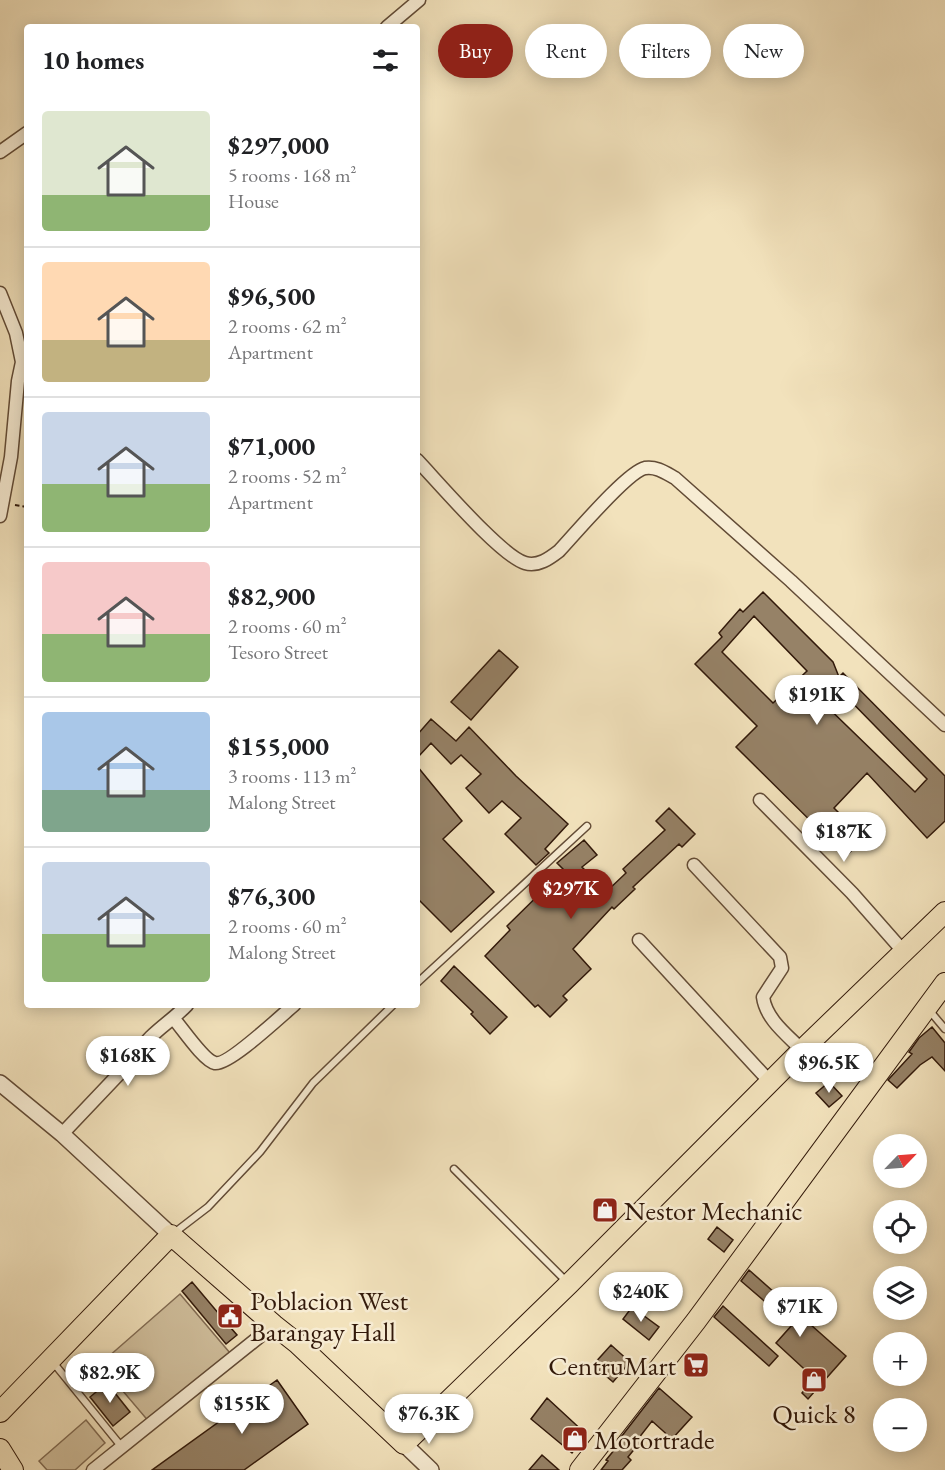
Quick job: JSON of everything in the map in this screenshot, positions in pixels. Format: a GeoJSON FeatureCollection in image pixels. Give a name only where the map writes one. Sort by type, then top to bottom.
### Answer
{"type":"FeatureCollection","features":[{"type":"Feature","properties":{"kind":"main road"},"geometry":{"type":"LineString","coordinates":[[0,1412],[171,1235],[298,1344],[404,1444],[569,1284],[801,1050],[945,912]]}},
{"type":"Feature","properties":{"kind":"main road"},"geometry":{"type":"LineString","coordinates":[[580,1470],[696,1321],[945,983]]}},
{"type":"Feature","properties":{"kind":"main road"},"geometry":{"type":"LineString","coordinates":[[0,1449],[13,1470]]}},
{"type":"Feature","properties":{"kind":"street"},"geometry":{"type":"LineString","coordinates":[[391,24],[420,0]]}},
{"type":"Feature","properties":{"kind":"street"},"geometry":{"type":"LineString","coordinates":[[0,152],[24,135]]}},
{"type":"Feature","properties":{"kind":"street"},"geometry":{"type":"LineString","coordinates":[[0,293],[24,358]]}},
{"type":"Feature","properties":{"kind":"street"},"geometry":{"type":"LineString","coordinates":[[0,516],[11,457],[18,381],[24,364]]}},
{"type":"Feature","properties":{"kind":"street"},"geometry":{"type":"LineString","coordinates":[[420,463],[514,559],[534,564],[559,551],[628,478],[643,468],[655,468],[675,478],[791,581],[945,726]]}},
{"type":"Feature","properties":{"kind":"street"},"geometry":{"type":"LineString","coordinates":[[760,800],[845,885],[903,951]]}},
{"type":"Feature","properties":{"kind":"street"},"geometry":{"type":"LineString","coordinates":[[694,865],[780,957],[782,968],[763,997],[764,1004],[769,1016],[801,1050]]}},
{"type":"Feature","properties":{"kind":"street"},"geometry":{"type":"LineString","coordinates":[[639,940],[770,1082]]}},
{"type":"Feature","properties":{"kind":"street"},"geometry":{"type":"LineString","coordinates":[[62,1134],[137,1055],[144,1042],[174,1019],[184,1008]]}},
{"type":"Feature","properties":{"kind":"street"},"geometry":{"type":"LineString","coordinates":[[174,1019],[204,1054],[213,1063],[218,1064],[226,1061],[250,1043],[291,1008]]}},
{"type":"Feature","properties":{"kind":"street"},"geometry":{"type":"LineString","coordinates":[[0,1083],[62,1134],[171,1235]]}},
{"type":"Feature","properties":{"kind":"street"},"geometry":{"type":"LineString","coordinates":[[93,1470],[107,1465],[121,1446],[274,1325]]}},
{"type":"Feature","properties":{"kind":"street"},"geometry":{"type":"LineString","coordinates":[[404,1444],[431,1470]]}},
{"type":"Feature","properties":{"kind":"lane"},"geometry":{"type":"LineString","coordinates":[[420,980],[587,826]]}},
{"type":"Feature","properties":{"kind":"lane"},"geometry":{"type":"LineString","coordinates":[[171,1235],[208,1207],[260,1152],[313,1083],[390,1008]]}},
{"type":"Feature","properties":{"kind":"lane"},"geometry":{"type":"LineString","coordinates":[[927,1008],[945,1029]]}},
{"type":"Feature","properties":{"kind":"lane"},"geometry":{"type":"LineString","coordinates":[[454,1169],[569,1284]]}},
{"type":"Feature","properties":{"kind":"lane"},"geometry":{"type":"LineString","coordinates":[[51,1361],[121,1446]]}},
{"type":"Feature","properties":{"kind":"shaded area"},"geometry":{"type":"Polygon","coordinates":[[[180,1294],[230,1353],[150,1423],[100,1364],[180,1294]]]}},
{"type":"Feature","properties":{"kind":"shaded area"},"geometry":{"type":"Polygon","coordinates":[[[86,1420],[105,1443],[75,1470],[47,1470],[39,1461],[86,1420]]]}},
{"type":"Feature","properties":{"kind":"building"},"geometry":{"type":"Polygon","coordinates":[[[763,592],[833,662],[839,677],[843,673],[945,776],[945,821],[927,838],[867,773],[834,808],[864,838],[846,856],[736,747],[757,726],[695,664],[722,637],[719,633],[740,609],[743,612],[763,592]],[[754,616],[722,652],[773,703],[807,671],[754,616]],[[829,679],[814,694],[915,792],[927,779],[829,679]]]}},
{"type":"Feature","properties":{"kind":"building"},"geometry":{"type":"Polygon","coordinates":[[[499,650],[518,667],[471,720],[451,702],[499,650]]]}},
{"type":"Feature","properties":{"kind":"building"},"geometry":{"type":"Polygon","coordinates":[[[431,719],[456,741],[469,727],[516,776],[568,824],[545,849],[549,853],[536,865],[505,834],[521,818],[502,801],[489,813],[466,788],[481,774],[461,755],[451,764],[431,743],[420,755],[420,732],[431,719]]]}},
{"type":"Feature","properties":{"kind":"building"},"geometry":{"type":"Polygon","coordinates":[[[420,770],[462,821],[443,839],[494,892],[451,932],[420,901],[420,770]]]}},
{"type":"Feature","properties":{"kind":"building"},"geometry":{"type":"Polygon","coordinates":[[[669,808],[695,834],[682,847],[679,844],[633,887],[635,889],[614,909],[612,907],[573,949],[591,969],[563,996],[567,1000],[550,1017],[538,1005],[535,1007],[485,956],[510,930],[507,926],[564,870],[557,863],[584,840],[597,855],[582,867],[606,892],[626,873],[623,869],[665,830],[656,821],[669,808]]]}},
{"type":"Feature","properties":{"kind":"building"},"geometry":{"type":"Polygon","coordinates":[[[454,966],[507,1017],[490,1034],[471,1014],[473,1012],[441,981],[454,966]]]}},
{"type":"Feature","properties":{"kind":"building"},"geometry":{"type":"Polygon","coordinates":[[[932,1027],[945,1043],[945,1071],[932,1057],[920,1065],[897,1088],[888,1080],[912,1054],[909,1052],[919,1038],[932,1027]]]}},
{"type":"Feature","properties":{"kind":"building"},"geometry":{"type":"Polygon","coordinates":[[[829,1082],[842,1096],[829,1107],[816,1093],[829,1082]]]}},
{"type":"Feature","properties":{"kind":"building"},"geometry":{"type":"Polygon","coordinates":[[[717,1227],[733,1240],[724,1252],[708,1239],[717,1227]]]}},
{"type":"Feature","properties":{"kind":"building"},"geometry":{"type":"Polygon","coordinates":[[[749,1270],[846,1356],[808,1399],[802,1393],[814,1378],[776,1343],[792,1325],[741,1281],[749,1270]]]}},
{"type":"Feature","properties":{"kind":"building"},"geometry":{"type":"Polygon","coordinates":[[[192,1282],[219,1314],[228,1306],[240,1320],[231,1328],[237,1335],[226,1344],[182,1291],[192,1282]]]}},
{"type":"Feature","properties":{"kind":"building"},"geometry":{"type":"Polygon","coordinates":[[[723,1306],[778,1356],[769,1366],[714,1317],[723,1306]]]}},
{"type":"Feature","properties":{"kind":"building"},"geometry":{"type":"Polygon","coordinates":[[[632,1307],[659,1327],[649,1340],[623,1319],[632,1307]]]}},
{"type":"Feature","properties":{"kind":"building"},"geometry":{"type":"Polygon","coordinates":[[[611,1345],[630,1362],[613,1382],[593,1365],[611,1345]]]}},
{"type":"Feature","properties":{"kind":"building"},"geometry":{"type":"Polygon","coordinates":[[[277,1380],[308,1424],[244,1470],[152,1470],[277,1380]]]}},
{"type":"Feature","properties":{"kind":"building"},"geometry":{"type":"Polygon","coordinates":[[[107,1383],[130,1412],[113,1426],[90,1397],[107,1383]]]}},
{"type":"Feature","properties":{"kind":"building"},"geometry":{"type":"Polygon","coordinates":[[[659,1388],[692,1417],[672,1439],[652,1421],[638,1439],[641,1441],[628,1457],[631,1460],[622,1470],[601,1470],[620,1443],[618,1441],[659,1388]]]}},
{"type":"Feature","properties":{"kind":"building"},"geometry":{"type":"Polygon","coordinates":[[[547,1398],[586,1434],[572,1453],[531,1419],[547,1398]]]}},
{"type":"Feature","properties":{"kind":"building"},"geometry":{"type":"Polygon","coordinates":[[[542,1455],[559,1470],[529,1470],[542,1455]]]}},
{"type":"Feature","properties":{"kind":"place","name":"Nestor Mechanic"},"geometry":{"type":"Point","coordinates":[605,1210]}},
{"type":"Feature","properties":{"kind":"place","name":"Poblacion West Barangay Hall"},"geometry":{"type":"Point","coordinates":[230,1316]}},
{"type":"Feature","properties":{"kind":"place","name":"CentruMart"},"geometry":{"type":"Point","coordinates":[696,1365]}},
{"type":"Feature","properties":{"kind":"place","name":"Quick 8"},"geometry":{"type":"Point","coordinates":[814,1380]}},
{"type":"Feature","properties":{"kind":"place","name":"Motortrade"},"geometry":{"type":"Point","coordinates":[575,1439]}}]}
